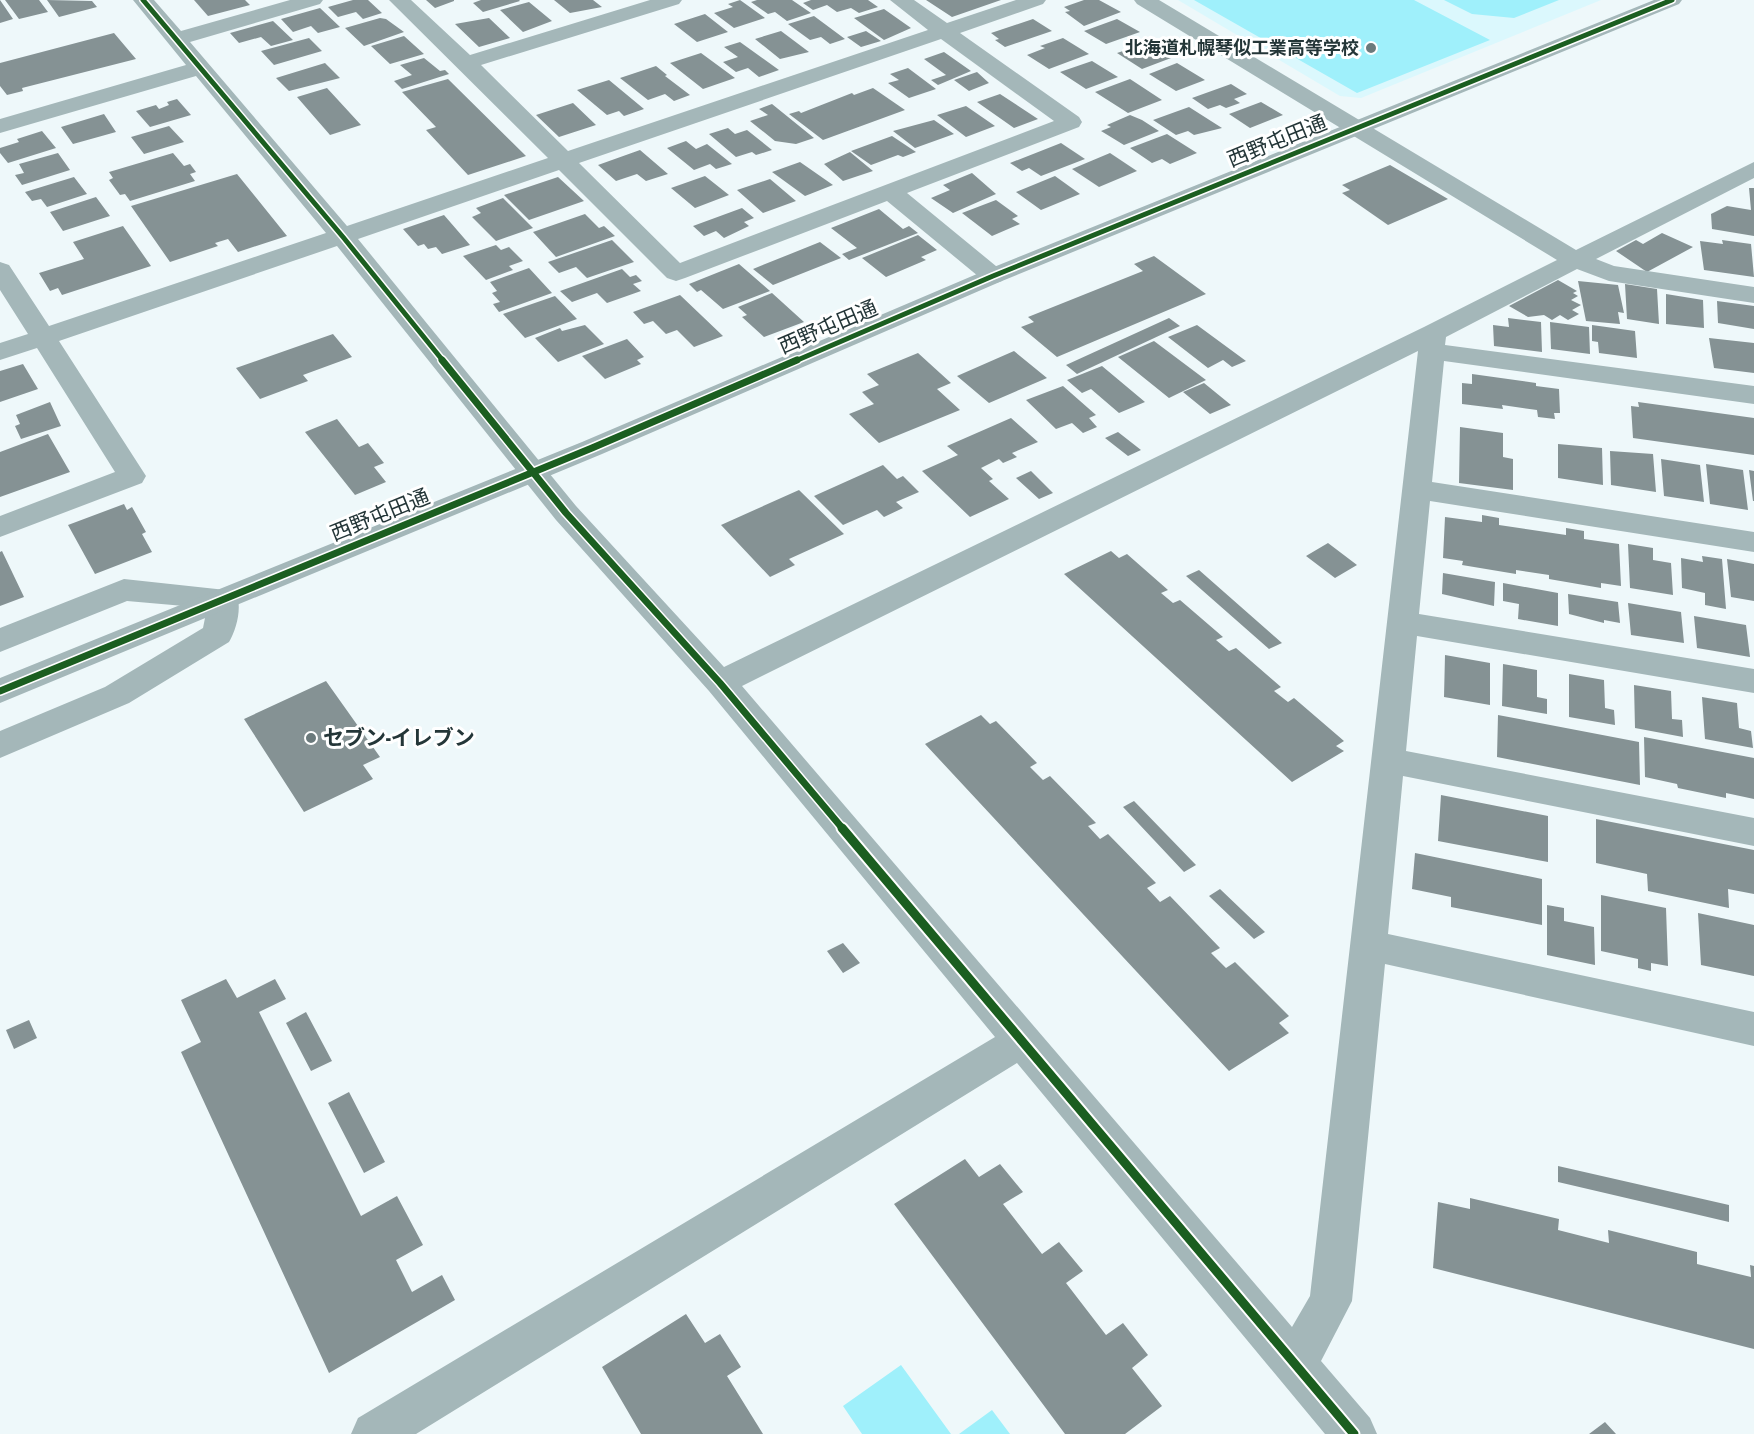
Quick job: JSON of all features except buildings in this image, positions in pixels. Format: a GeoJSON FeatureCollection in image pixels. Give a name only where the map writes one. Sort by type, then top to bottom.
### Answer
{"type":"FeatureCollection","features":[{"type":"Feature","properties":{"kind":"street"},"geometry":{"type":"LineString","coordinates":[[143,0],[343,237],[532,472],[720,683],[1354,1434]]}},
{"type":"Feature","properties":{"kind":"street"},"geometry":{"type":"LineString","coordinates":[[176,39],[313,0]]}},
{"type":"Feature","properties":{"kind":"street"},"geometry":{"type":"LineString","coordinates":[[399,0],[466,63],[676,273],[1071,122],[900,0]]}},
{"type":"Feature","properties":{"kind":"street"},"geometry":{"type":"LineString","coordinates":[[466,63],[672,0]]}},
{"type":"Feature","properties":{"kind":"street"},"geometry":{"type":"LineString","coordinates":[[0,352],[1036,0]]}},
{"type":"Feature","properties":{"kind":"street"},"geometry":{"type":"LineString","coordinates":[[1144,0],[1575,260],[1609,273],[1754,295]]}},
{"type":"Feature","properties":{"kind":"street","name":"西野屯田通"},"geometry":{"type":"LineString","coordinates":[[0,692],[532,472],[993,276],[1672,0]]}},
{"type":"Feature","properties":{"kind":"street"},"geometry":{"type":"LineString","coordinates":[[0,126],[200,68]]}},
{"type":"Feature","properties":{"kind":"street"},"geometry":{"type":"LineString","coordinates":[[720,683],[1432,342],[1575,260],[1750,174]]}},
{"type":"Feature","properties":{"kind":"street"},"geometry":{"type":"LineString","coordinates":[[891,192],[993,276]]}},
{"type":"Feature","properties":{"kind":"street"},"geometry":{"type":"LineString","coordinates":[[0,270],[132,476],[0,527]]}},
{"type":"Feature","properties":{"kind":"street"},"geometry":{"type":"LineString","coordinates":[[1432,342],[1754,395]]}},
{"type":"Feature","properties":{"kind":"street"},"geometry":{"type":"LineString","coordinates":[[1295,1365],[1331,1301],[1432,342]]}},
{"type":"Feature","properties":{"kind":"street"},"geometry":{"type":"LineString","coordinates":[[1417,489],[1754,542]]}},
{"type":"Feature","properties":{"kind":"street"},"geometry":{"type":"LineString","coordinates":[[0,641],[124,590],[224,599],[218,634],[117,695],[0,745]]}},
{"type":"Feature","properties":{"kind":"street"},"geometry":{"type":"LineString","coordinates":[[1402,622],[1754,681]]}},
{"type":"Feature","properties":{"kind":"street"},"geometry":{"type":"LineString","coordinates":[[1388,760],[1754,832]]}},
{"type":"Feature","properties":{"kind":"street"},"geometry":{"type":"LineString","coordinates":[[1368,945],[1754,1029]]}},
{"type":"Feature","properties":{"kind":"street"},"geometry":{"type":"LineString","coordinates":[[374,1434],[421,1422],[1022,1041]]}},
{"type":"Feature","properties":{"kind":"shaded area","name":"北海道札幌琴似工業高等学校"},"geometry":{"type":"Polygon","coordinates":[[[1178,0],[1601,0],[1361,98],[1340,96],[1178,0]]]}},
{"type":"Feature","properties":{"kind":"shaded area","name":"北海道札幌琴似工業高等学校"},"geometry":{"type":"Polygon","coordinates":[[[1194,0],[1414,0],[1490,40],[1357,93],[1194,0]]]}},
{"type":"Feature","properties":{"kind":"shaded area"},"geometry":{"type":"Polygon","coordinates":[[[1444,0],[1559,0],[1514,18],[1472,14],[1444,0]]]}},
{"type":"Feature","properties":{"kind":"shaded area"},"geometry":{"type":"Polygon","coordinates":[[[901,1365],[951,1434],[862,1434],[843,1406],[901,1365]]]}},
{"type":"Feature","properties":{"kind":"shaded area"},"geometry":{"type":"Polygon","coordinates":[[[992,1410],[1010,1434],[959,1434],[992,1410]]]}},
{"type":"Feature","properties":{"kind":"cycle path"},"geometry":{"type":"LineString","coordinates":[[143,0],[343,237],[566,513],[720,683],[1354,1434]]}},
{"type":"Feature","properties":{"kind":"cycle path"},"geometry":{"type":"LineString","coordinates":[[0,691],[592,448],[993,276],[1672,0]]}},
{"type":"Feature","properties":{"kind":"place","name":"北海道札幌琴似工業高等学校"},"geometry":{"type":"Point","coordinates":[1371,48]}},
{"type":"Feature","properties":{"kind":"place","name":"セブン-イレブン"},"geometry":{"type":"Point","coordinates":[311,738]}}]}
